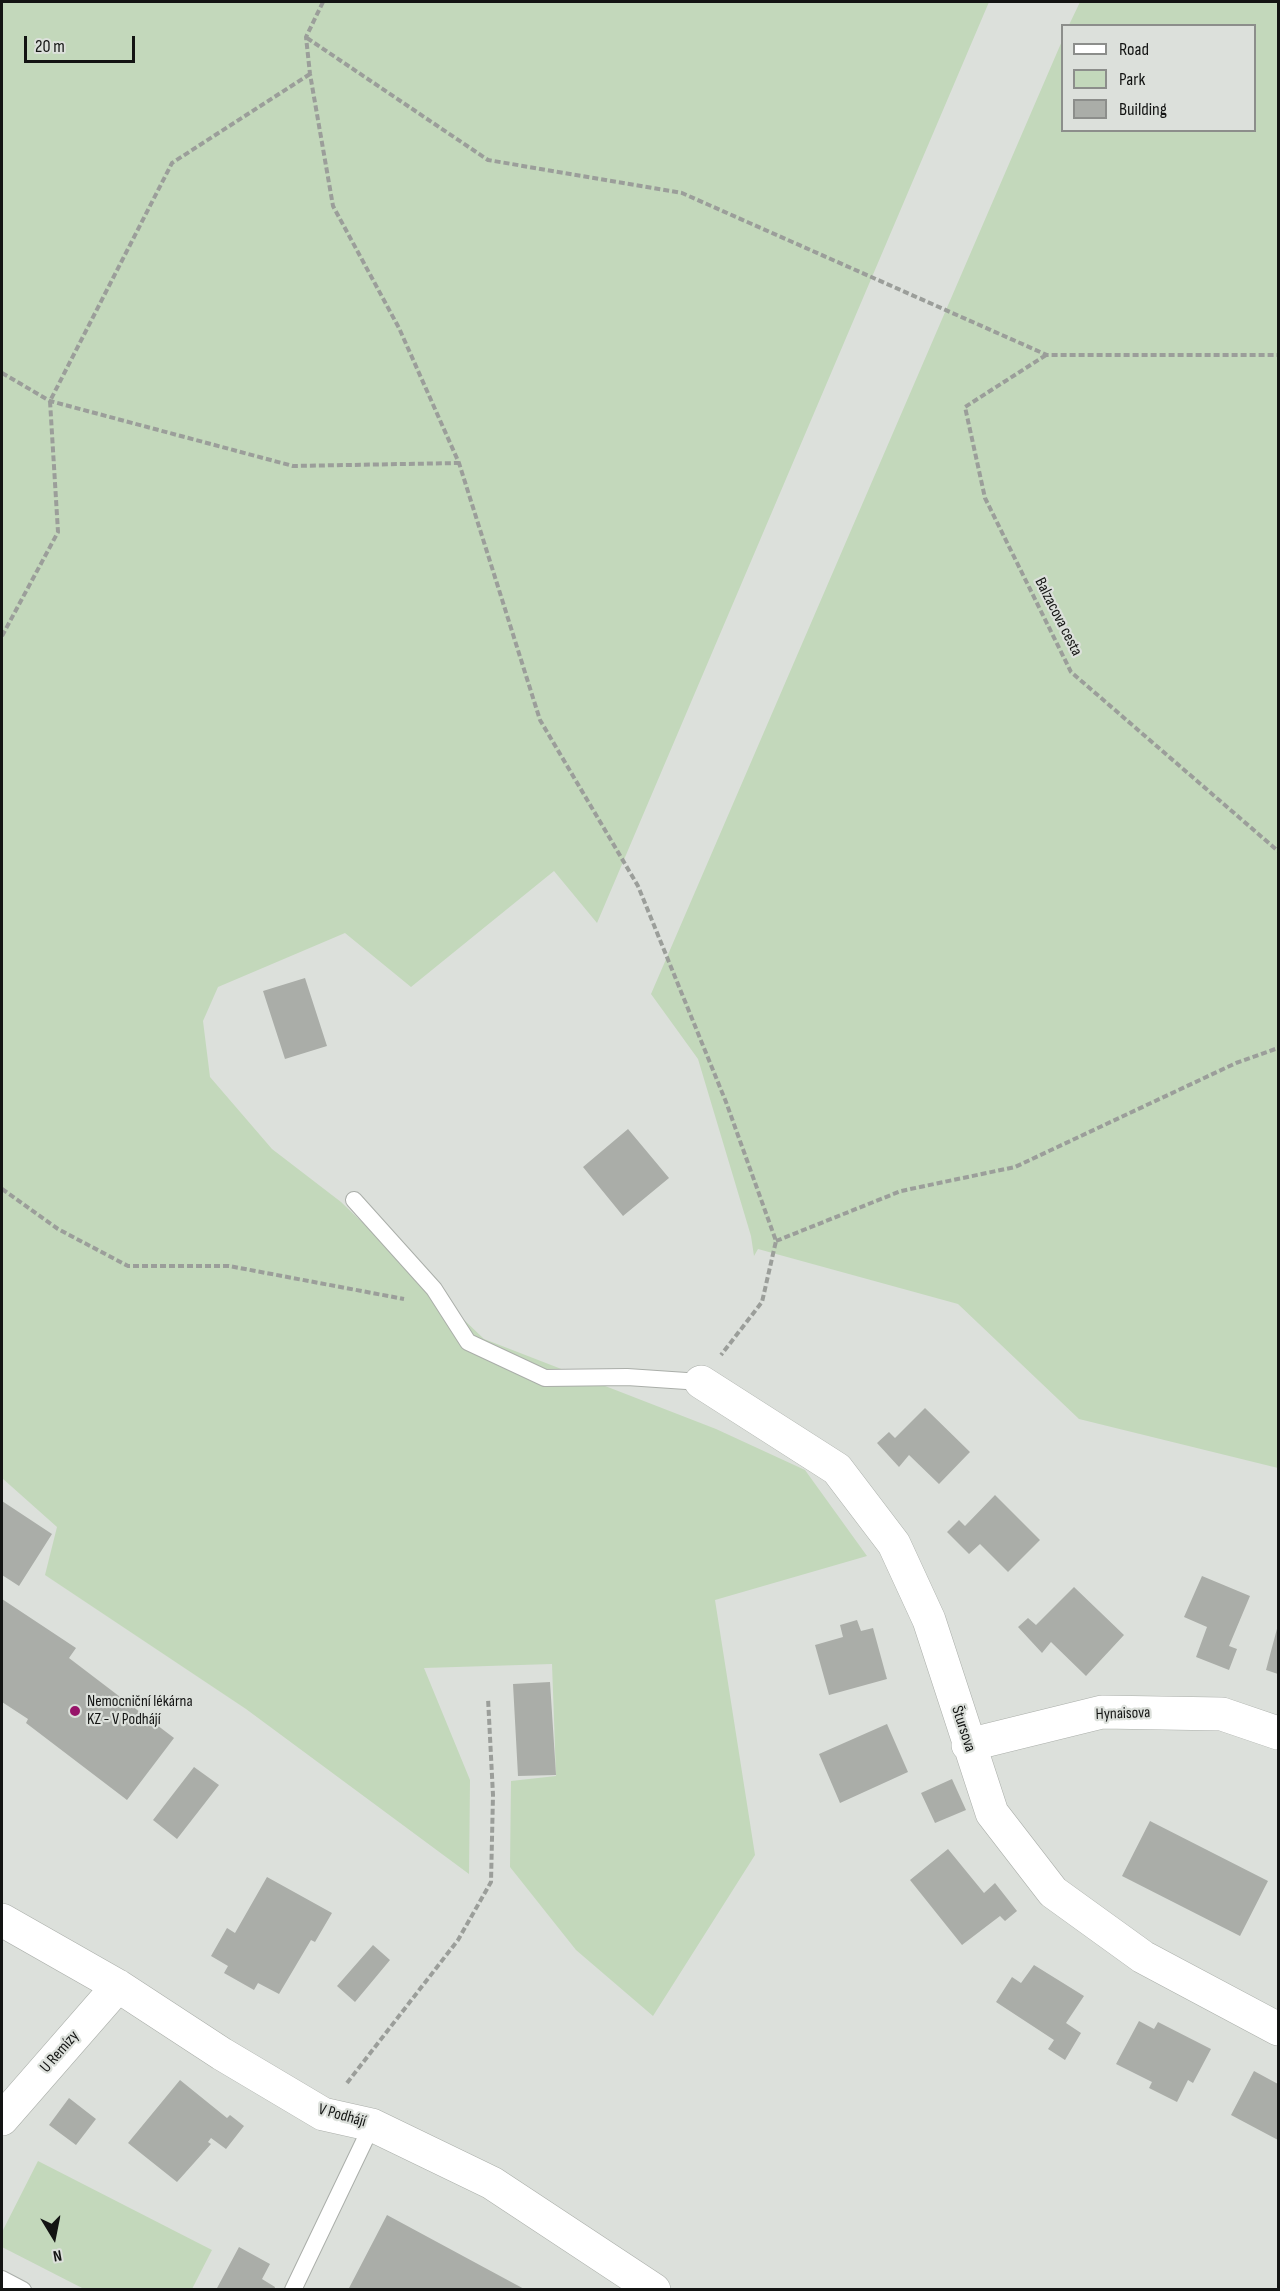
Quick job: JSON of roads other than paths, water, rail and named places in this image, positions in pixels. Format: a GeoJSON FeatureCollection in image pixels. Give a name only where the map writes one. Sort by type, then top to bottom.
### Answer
{"type":"FeatureCollection","features":[{"type":"Feature","properties":{"kind":"street","name":"Štursova"},"geometry":{"type":"LineString","coordinates":[[701,1382],[837,1469],[894,1544],[929,1620],[992,1813],[1053,1892],[1143,1957],[1278,2029]]}},
{"type":"Feature","properties":{"kind":"street","name":"Hynaisova"},"geometry":{"type":"LineString","coordinates":[[968,1745],[1102,1712],[1222,1714],[1278,1733]]}},
{"type":"Feature","properties":{"kind":"street","name":"V Podhájí"},"geometry":{"type":"LineString","coordinates":[[2,1920],[118,1986],[222,2054],[323,2114],[372,2125],[492,2183],[654,2289]]}},
{"type":"Feature","properties":{"kind":"street","name":"U Remízy"},"geometry":{"type":"LineString","coordinates":[[2,2119],[118,1986]]}},
{"type":"Feature","properties":{"kind":"lane"},"geometry":{"type":"LineString","coordinates":[[354,1200],[434,1289],[468,1341],[545,1378],[627,1377],[701,1382]]}},
{"type":"Feature","properties":{"kind":"lane"},"geometry":{"type":"LineString","coordinates":[[293,2289],[372,2125]]}},
{"type":"Feature","properties":{"kind":"lane"},"geometry":{"type":"LineString","coordinates":[[2,2279],[23,2289]]}},
{"type":"Feature","properties":{"kind":"place","name":"Nemocniční lékárna KZ - V Podhájí"},"geometry":{"type":"Point","coordinates":[75,1711]}}]}
